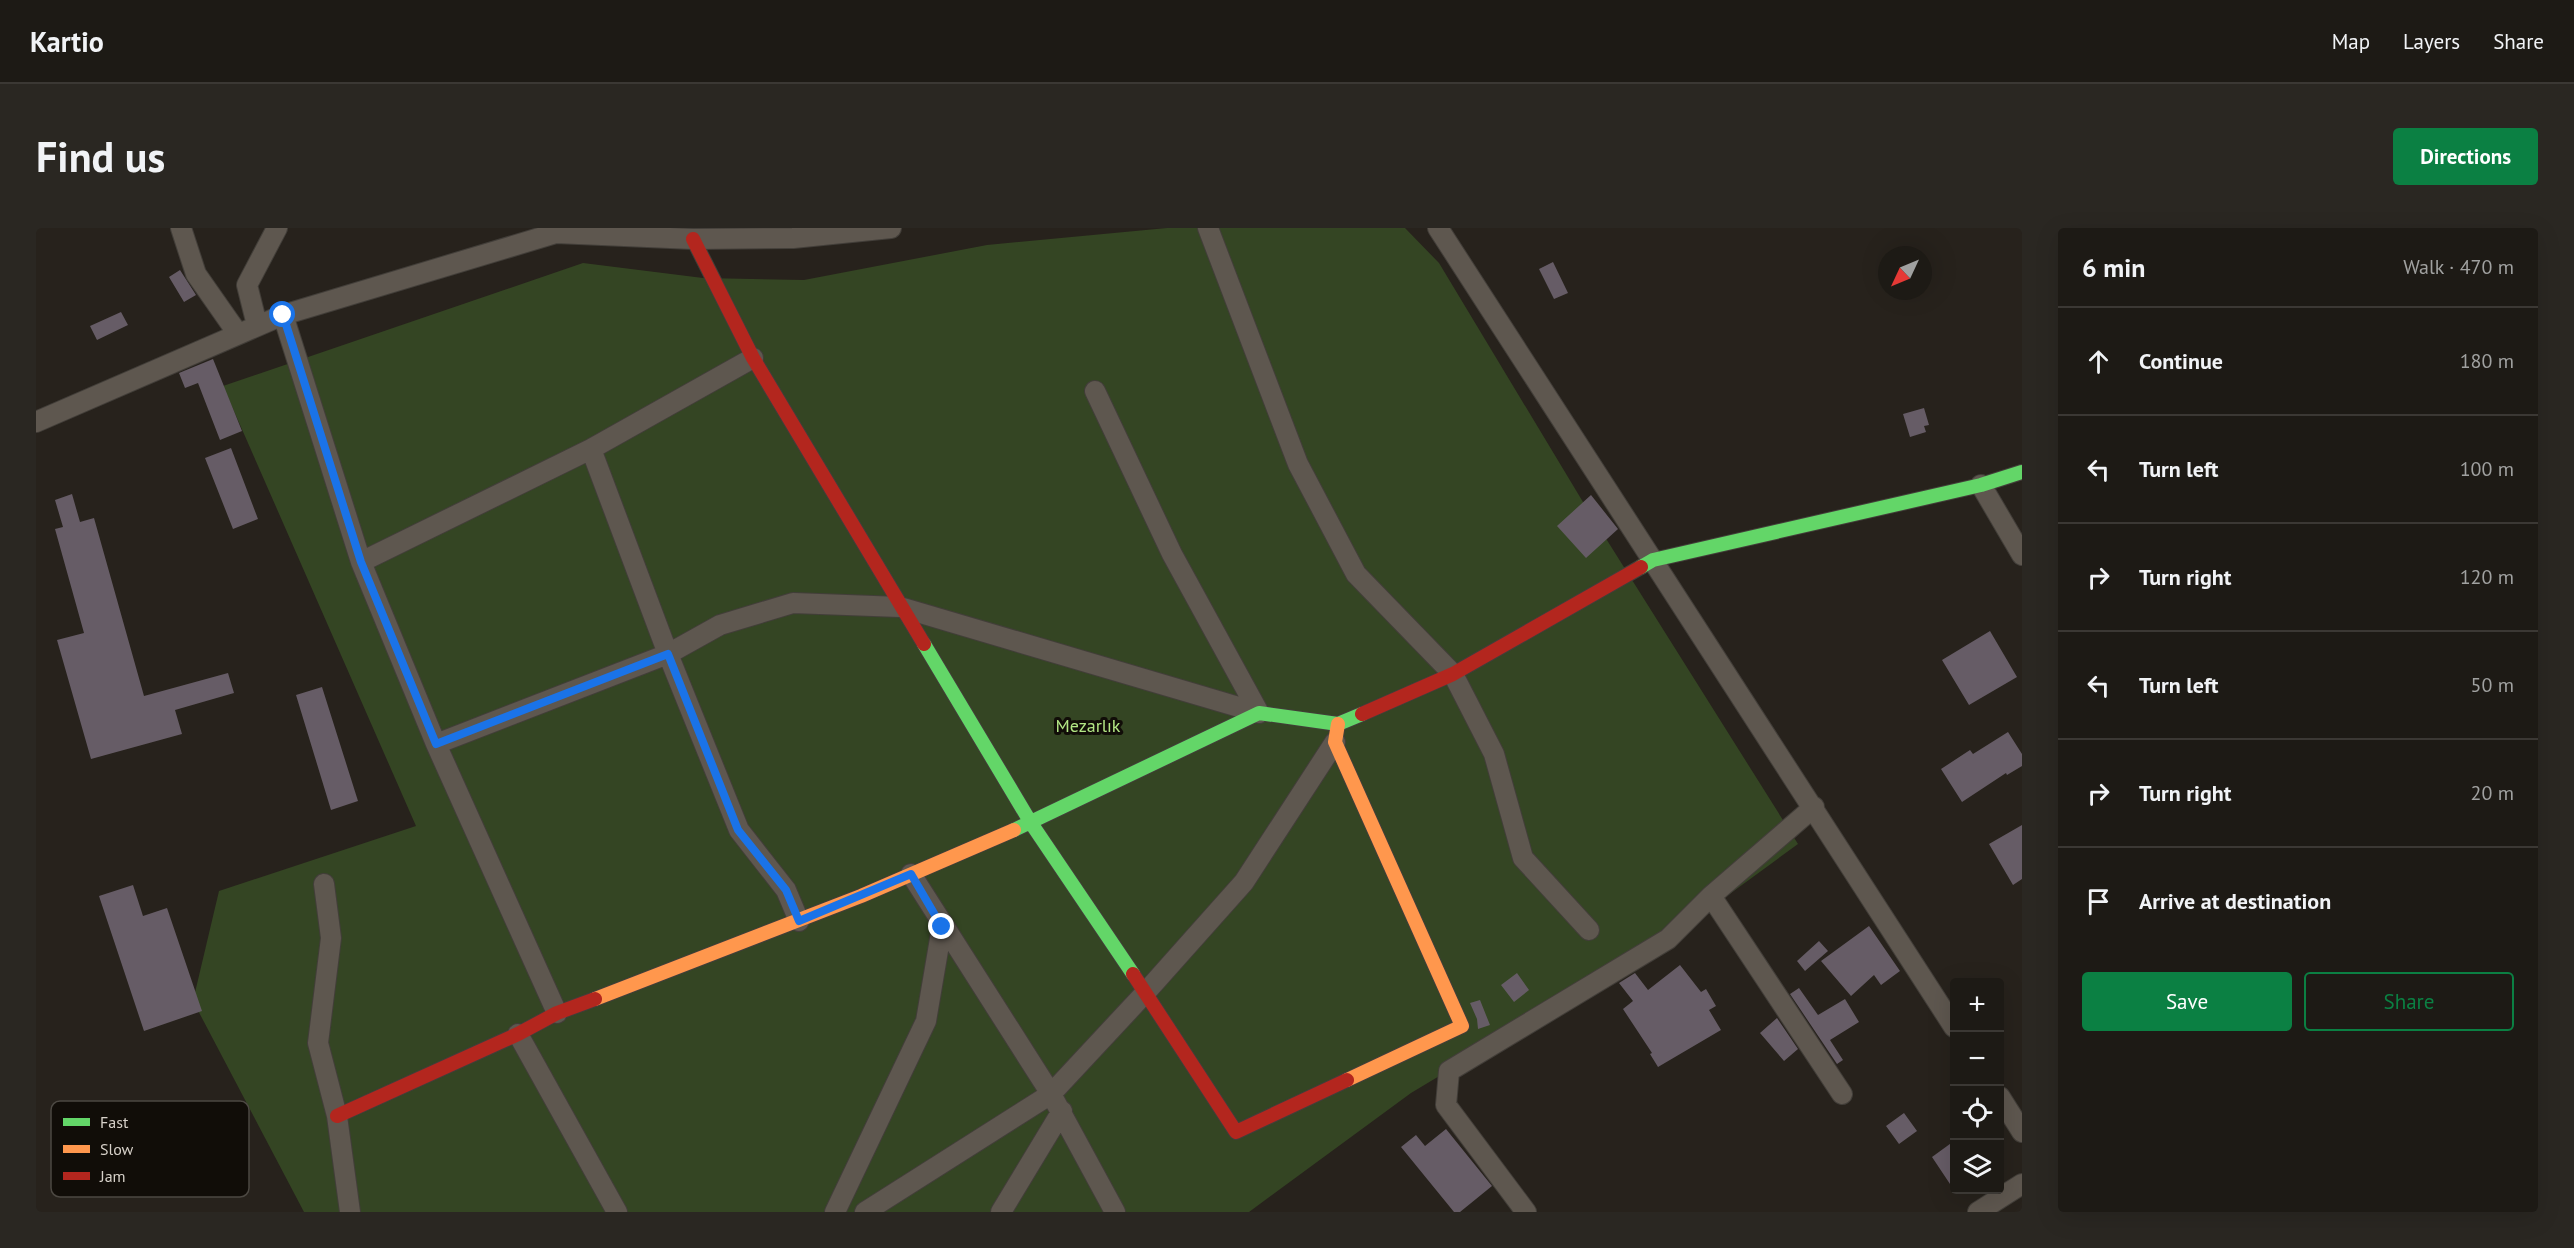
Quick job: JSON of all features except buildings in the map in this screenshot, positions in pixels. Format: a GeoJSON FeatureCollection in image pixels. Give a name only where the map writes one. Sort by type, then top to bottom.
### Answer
{"type":"FeatureCollection","features":[{"type":"Feature","properties":{"kind":"street"},"geometry":{"type":"LineString","coordinates":[[181,228],[196,274],[238,334]]}},
{"type":"Feature","properties":{"kind":"street"},"geometry":{"type":"LineString","coordinates":[[257,325],[247,285],[277,228]]}},
{"type":"Feature","properties":{"kind":"street"},"geometry":{"type":"LineString","coordinates":[[36,422],[283,315],[556,233],[693,239],[793,238],[891,228]]}},
{"type":"Feature","properties":{"kind":"street"},"geometry":{"type":"LineString","coordinates":[[1208,228],[1298,464],[1356,574],[1453,674],[1494,754],[1523,858],[1589,930]]}},
{"type":"Feature","properties":{"kind":"street"},"geometry":{"type":"LineString","coordinates":[[1438,228],[1950,1021]]}},
{"type":"Feature","properties":{"kind":"street"},"geometry":{"type":"LineString","coordinates":[[693,239],[753,358],[1031,823],[1146,992],[1236,1132],[1462,1026],[1336,733]]}},
{"type":"Feature","properties":{"kind":"street"},"geometry":{"type":"LineString","coordinates":[[283,315],[361,562],[436,744],[557,1013]]}},
{"type":"Feature","properties":{"kind":"street"},"geometry":{"type":"LineString","coordinates":[[361,562],[591,449],[753,358]]}},
{"type":"Feature","properties":{"kind":"street"},"geometry":{"type":"LineString","coordinates":[[1095,391],[1172,554],[1259,713]]}},
{"type":"Feature","properties":{"kind":"street"},"geometry":{"type":"LineString","coordinates":[[591,449],[668,654],[738,830],[786,890],[799,921]]}},
{"type":"Feature","properties":{"kind":"street"},"geometry":{"type":"LineString","coordinates":[[865,1212],[1051,1094],[1244,882],[1336,733],[1453,674],[1653,560],[1981,485],[2022,472]]}},
{"type":"Feature","properties":{"kind":"street"},"geometry":{"type":"LineString","coordinates":[[1981,485],[2022,555]]}},
{"type":"Feature","properties":{"kind":"street"},"geometry":{"type":"LineString","coordinates":[[436,744],[668,654],[720,625],[792,603],[900,607],[1259,713],[1336,733]]}},
{"type":"Feature","properties":{"kind":"street"},"geometry":{"type":"LineString","coordinates":[[337,1116],[518,1034],[557,1013],[799,921],[1031,823],[1259,713]]}},
{"type":"Feature","properties":{"kind":"street"},"geometry":{"type":"LineString","coordinates":[[1526,1212],[1446,1105],[1449,1071],[1668,939],[1711,896],[1814,807]]}},
{"type":"Feature","properties":{"kind":"street"},"geometry":{"type":"LineString","coordinates":[[911,874],[942,927],[1062,1111],[1115,1212]]}},
{"type":"Feature","properties":{"kind":"street"},"geometry":{"type":"LineString","coordinates":[[324,885],[331,938],[318,1043],[337,1116],[350,1212]]}},
{"type":"Feature","properties":{"kind":"street"},"geometry":{"type":"LineString","coordinates":[[1711,896],[1842,1094]]}},
{"type":"Feature","properties":{"kind":"street"},"geometry":{"type":"LineString","coordinates":[[834,1212],[926,1021],[942,927]]}},
{"type":"Feature","properties":{"kind":"street"},"geometry":{"type":"LineString","coordinates":[[518,1034],[617,1212]]}},
{"type":"Feature","properties":{"kind":"street"},"geometry":{"type":"LineString","coordinates":[[2004,1103],[2022,1132]]}},
{"type":"Feature","properties":{"kind":"street"},"geometry":{"type":"LineString","coordinates":[[1001,1212],[1062,1111]]}},
{"type":"Feature","properties":{"kind":"street"},"geometry":{"type":"LineString","coordinates":[[1978,1212],[2022,1184]]}},
{"type":"Feature","properties":{"kind":"green space","name":"Mezarlık"},"geometry":{"type":"Polygon","coordinates":[[[1167,228],[1405,228],[1439,263],[1583,502],[1798,844],[1668,939],[1411,1093],[1249,1212],[304,1212],[249,1107],[249,1101],[246,1101],[193,1001],[219,891],[416,826],[223,386],[583,263],[703,278],[804,280],[987,245],[1167,228]]]}},
{"type":"Feature","properties":{"kind":"traffic: fast"},"geometry":{"type":"LineString","coordinates":[[1641,567],[1653,560],[1981,485],[2022,472]]}},
{"type":"Feature","properties":{"kind":"traffic: fast"},"geometry":{"type":"LineString","coordinates":[[924,644],[1031,823],[1133,974]]}},
{"type":"Feature","properties":{"kind":"traffic: fast"},"geometry":{"type":"LineString","coordinates":[[1014,830],[1259,713],[1338,724],[1362,714]]}},
{"type":"Feature","properties":{"kind":"traffic: slow"},"geometry":{"type":"LineString","coordinates":[[1338,724],[1335,742],[1462,1026],[1347,1080]]}},
{"type":"Feature","properties":{"kind":"traffic: slow"},"geometry":{"type":"LineString","coordinates":[[595,999],[861,896],[1014,830]]}},
{"type":"Feature","properties":{"kind":"traffic: jam"},"geometry":{"type":"LineString","coordinates":[[693,239],[753,358],[924,644]]}},
{"type":"Feature","properties":{"kind":"traffic: jam"},"geometry":{"type":"LineString","coordinates":[[1362,714],[1453,674],[1641,567]]}},
{"type":"Feature","properties":{"kind":"traffic: jam"},"geometry":{"type":"LineString","coordinates":[[1133,974],[1236,1132],[1347,1080]]}},
{"type":"Feature","properties":{"kind":"traffic: jam"},"geometry":{"type":"LineString","coordinates":[[337,1116],[518,1034],[557,1013],[595,999]]}},
{"type":"Feature","properties":{"kind":"route"},"geometry":{"type":"LineString","coordinates":[[283,315],[361,562],[436,744],[668,654],[738,830],[786,890],[799,921],[911,874],[942,927]]}}]}
